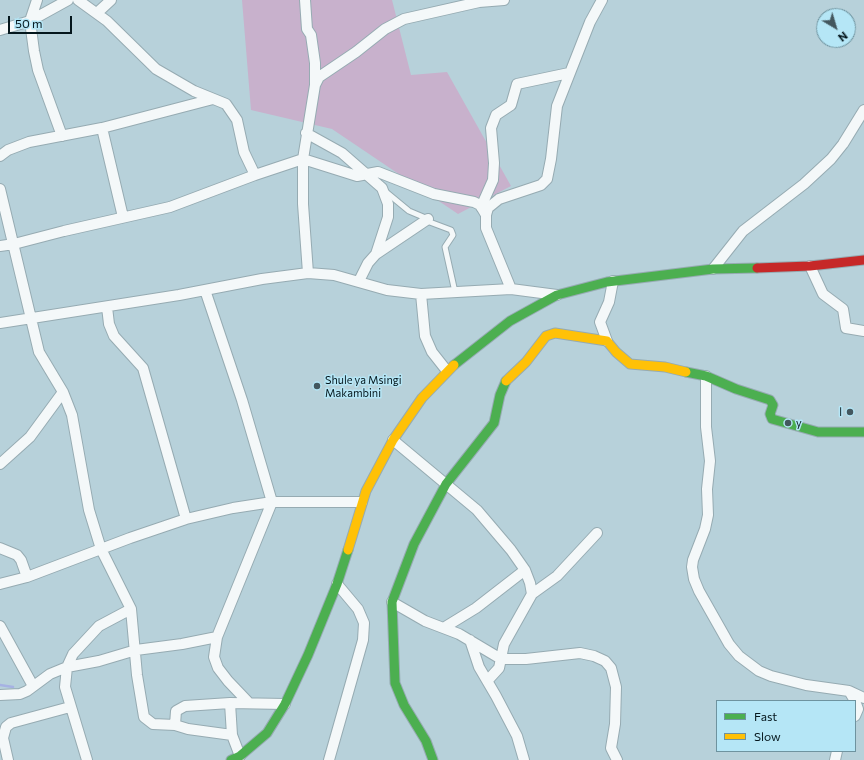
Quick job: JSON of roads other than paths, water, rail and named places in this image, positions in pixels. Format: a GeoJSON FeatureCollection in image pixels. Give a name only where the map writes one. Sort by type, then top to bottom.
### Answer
{"type":"FeatureCollection","features":[{"type":"Feature","properties":{"kind":"street"},"geometry":{"type":"LineString","coordinates":[[37,0],[30,21],[34,51],[38,70],[62,136]]}},
{"type":"Feature","properties":{"kind":"street"},"geometry":{"type":"LineString","coordinates":[[0,30],[30,21],[68,0]]}},
{"type":"Feature","properties":{"kind":"street"},"geometry":{"type":"LineString","coordinates":[[78,0],[97,12],[156,69],[194,91],[226,104],[233,112],[237,120],[244,152],[254,175]]}},
{"type":"Feature","properties":{"kind":"street"},"geometry":{"type":"LineString","coordinates":[[97,12],[111,0]]}},
{"type":"Feature","properties":{"kind":"street"},"geometry":{"type":"LineString","coordinates":[[306,0],[307,29],[311,35],[315,63],[315,85],[306,133],[303,159],[303,204],[308,273]]}},
{"type":"Feature","properties":{"kind":"street"},"geometry":{"type":"LineString","coordinates":[[315,85],[320,76],[356,52],[397,21],[479,2],[504,0]]}},
{"type":"Feature","properties":{"kind":"street"},"geometry":{"type":"LineString","coordinates":[[483,211],[499,199],[541,185],[546,179],[552,159],[557,106],[590,22],[602,0]]}},
{"type":"Feature","properties":{"kind":"street"},"geometry":{"type":"LineString","coordinates":[[511,289],[486,228],[483,211],[493,180],[494,163],[491,128],[496,116],[511,105],[517,84],[569,73]]}},
{"type":"Feature","properties":{"kind":"street"},"geometry":{"type":"LineString","coordinates":[[0,156],[8,150],[29,142],[102,128],[213,99]]}},
{"type":"Feature","properties":{"kind":"street"},"geometry":{"type":"LineString","coordinates":[[713,269],[743,231],[804,184],[831,159],[843,144],[864,110]]}},
{"type":"Feature","properties":{"kind":"street"},"geometry":{"type":"LineString","coordinates":[[102,128],[124,217]]}},
{"type":"Feature","properties":{"kind":"street"},"geometry":{"type":"LineString","coordinates":[[306,133],[339,151],[382,188],[388,204],[388,217],[376,254]]}},
{"type":"Feature","properties":{"kind":"street"},"geometry":{"type":"LineString","coordinates":[[0,246],[14,244],[170,206],[254,175],[303,159],[357,176],[378,172],[434,194],[474,202],[483,211]]}},
{"type":"Feature","properties":{"kind":"street"},"geometry":{"type":"LineString","coordinates":[[0,189],[39,352],[64,392],[72,416],[89,510],[102,549],[131,608],[136,650],[137,675],[144,717],[153,724],[175,725],[188,729],[232,735]]}},
{"type":"Feature","properties":{"kind":"street"},"geometry":{"type":"LineString","coordinates":[[359,282],[368,263],[376,254],[428,219]]}},
{"type":"Feature","properties":{"kind":"street"},"geometry":{"type":"LineString","coordinates":[[235,758],[267,733],[285,704],[308,655],[337,584],[362,502],[394,440],[422,398],[447,371],[510,321],[557,295],[613,281],[713,269],[810,266],[864,260]]}},
{"type":"Feature","properties":{"kind":"street"},"geometry":{"type":"LineString","coordinates":[[810,266],[823,294],[843,309],[846,328],[864,331]]}},
{"type":"Feature","properties":{"kind":"street"},"geometry":{"type":"LineString","coordinates":[[0,323],[32,320],[262,279],[308,273],[334,275],[387,290],[421,294],[511,289],[557,295]]}},
{"type":"Feature","properties":{"kind":"street"},"geometry":{"type":"LineString","coordinates":[[613,281],[609,302],[600,322],[607,341],[616,352],[630,364],[665,367],[706,376],[736,390],[770,400],[773,405],[770,414],[772,419],[818,432],[864,432]]}},
{"type":"Feature","properties":{"kind":"street"},"geometry":{"type":"LineString","coordinates":[[205,290],[242,400],[272,502],[217,637],[214,657],[218,668],[249,703]]}},
{"type":"Feature","properties":{"kind":"street"},"geometry":{"type":"LineString","coordinates":[[421,294],[425,336],[432,352],[447,371]]}},
{"type":"Feature","properties":{"kind":"street"},"geometry":{"type":"LineString","coordinates":[[107,307],[109,324],[114,336],[143,368],[186,519]]}},
{"type":"Feature","properties":{"kind":"street"},"geometry":{"type":"LineString","coordinates":[[433,760],[426,741],[404,705],[395,684],[392,602],[414,544],[446,484],[494,423],[498,411],[500,395],[506,381],[526,362],[546,336],[555,333],[607,341]]}},
{"type":"Feature","properties":{"kind":"street"},"geometry":{"type":"LineString","coordinates":[[706,376],[706,427],[710,461],[707,489],[708,514],[705,529],[693,560],[692,567],[694,579],[699,591],[728,644],[739,656],[759,671],[771,676],[806,685],[850,691],[864,698]]}},
{"type":"Feature","properties":{"kind":"street"},"geometry":{"type":"LineString","coordinates":[[0,464],[30,437],[64,392]]}},
{"type":"Feature","properties":{"kind":"street"},"geometry":{"type":"LineString","coordinates":[[394,440],[477,510],[498,533],[525,570],[532,594]]}},
{"type":"Feature","properties":{"kind":"street"},"geometry":{"type":"LineString","coordinates":[[0,584],[27,576],[186,519],[233,508],[272,502],[362,502]]}},
{"type":"Feature","properties":{"kind":"street"},"geometry":{"type":"LineString","coordinates":[[488,680],[499,668],[504,644],[532,594],[557,576],[597,533]]}},
{"type":"Feature","properties":{"kind":"street"},"geometry":{"type":"LineString","coordinates":[[0,548],[17,555],[21,560],[27,576]]}},
{"type":"Feature","properties":{"kind":"street"},"geometry":{"type":"LineString","coordinates":[[445,627],[476,608],[525,570]]}},
{"type":"Feature","properties":{"kind":"street"},"geometry":{"type":"LineString","coordinates":[[329,760],[363,640],[364,623],[358,609],[337,584]]}},
{"type":"Feature","properties":{"kind":"street"},"geometry":{"type":"LineString","coordinates":[[392,602],[424,621],[445,627],[502,659],[526,659],[580,653],[594,656],[605,661],[611,668],[614,676],[616,705],[611,748],[617,760]]}},
{"type":"Feature","properties":{"kind":"street"},"geometry":{"type":"LineString","coordinates":[[87,760],[65,687],[67,667],[73,654],[99,626],[131,608]]}},
{"type":"Feature","properties":{"kind":"street"},"geometry":{"type":"LineString","coordinates":[[0,626],[34,686]]}},
{"type":"Feature","properties":{"kind":"street"},"geometry":{"type":"LineString","coordinates":[[0,695],[20,694],[50,674],[67,667],[99,661],[136,650],[182,644],[217,637]]}},
{"type":"Feature","properties":{"kind":"street"},"geometry":{"type":"LineString","coordinates":[[470,640],[479,667],[488,680],[517,736],[524,760]]}},
{"type":"Feature","properties":{"kind":"street"},"geometry":{"type":"LineString","coordinates":[[850,691],[854,700]]}},
{"type":"Feature","properties":{"kind":"street"},"geometry":{"type":"LineString","coordinates":[[175,725],[176,711],[180,708],[230,703],[285,704]]}},
{"type":"Feature","properties":{"kind":"street"},"geometry":{"type":"LineString","coordinates":[[230,703],[235,758]]}},
{"type":"Feature","properties":{"kind":"street"},"geometry":{"type":"LineString","coordinates":[[856,703],[858,708],[856,713]]}},
{"type":"Feature","properties":{"kind":"street"},"geometry":{"type":"LineString","coordinates":[[8,760],[4,738],[6,726],[11,723],[70,706]]}},
{"type":"Feature","properties":{"kind":"lane"},"geometry":{"type":"LineString","coordinates":[[382,188],[408,211],[428,219],[427,221],[450,228],[452,232],[445,247],[455,292]]}},
{"type":"Feature","properties":{"kind":"waterway"},"geometry":{"type":"LineString","coordinates":[[0,685],[13,687]]}},
{"type":"Feature","properties":{"kind":"place","name":"Shule ya Msingi Makambini"},"geometry":{"type":"Point","coordinates":[317,386]}},
{"type":"Feature","properties":{"kind":"place","name":"l"},"geometry":{"type":"Point","coordinates":[850,412]}},
{"type":"Feature","properties":{"kind":"place","name":"y"},"geometry":{"type":"Point","coordinates":[788,423]}}]}
